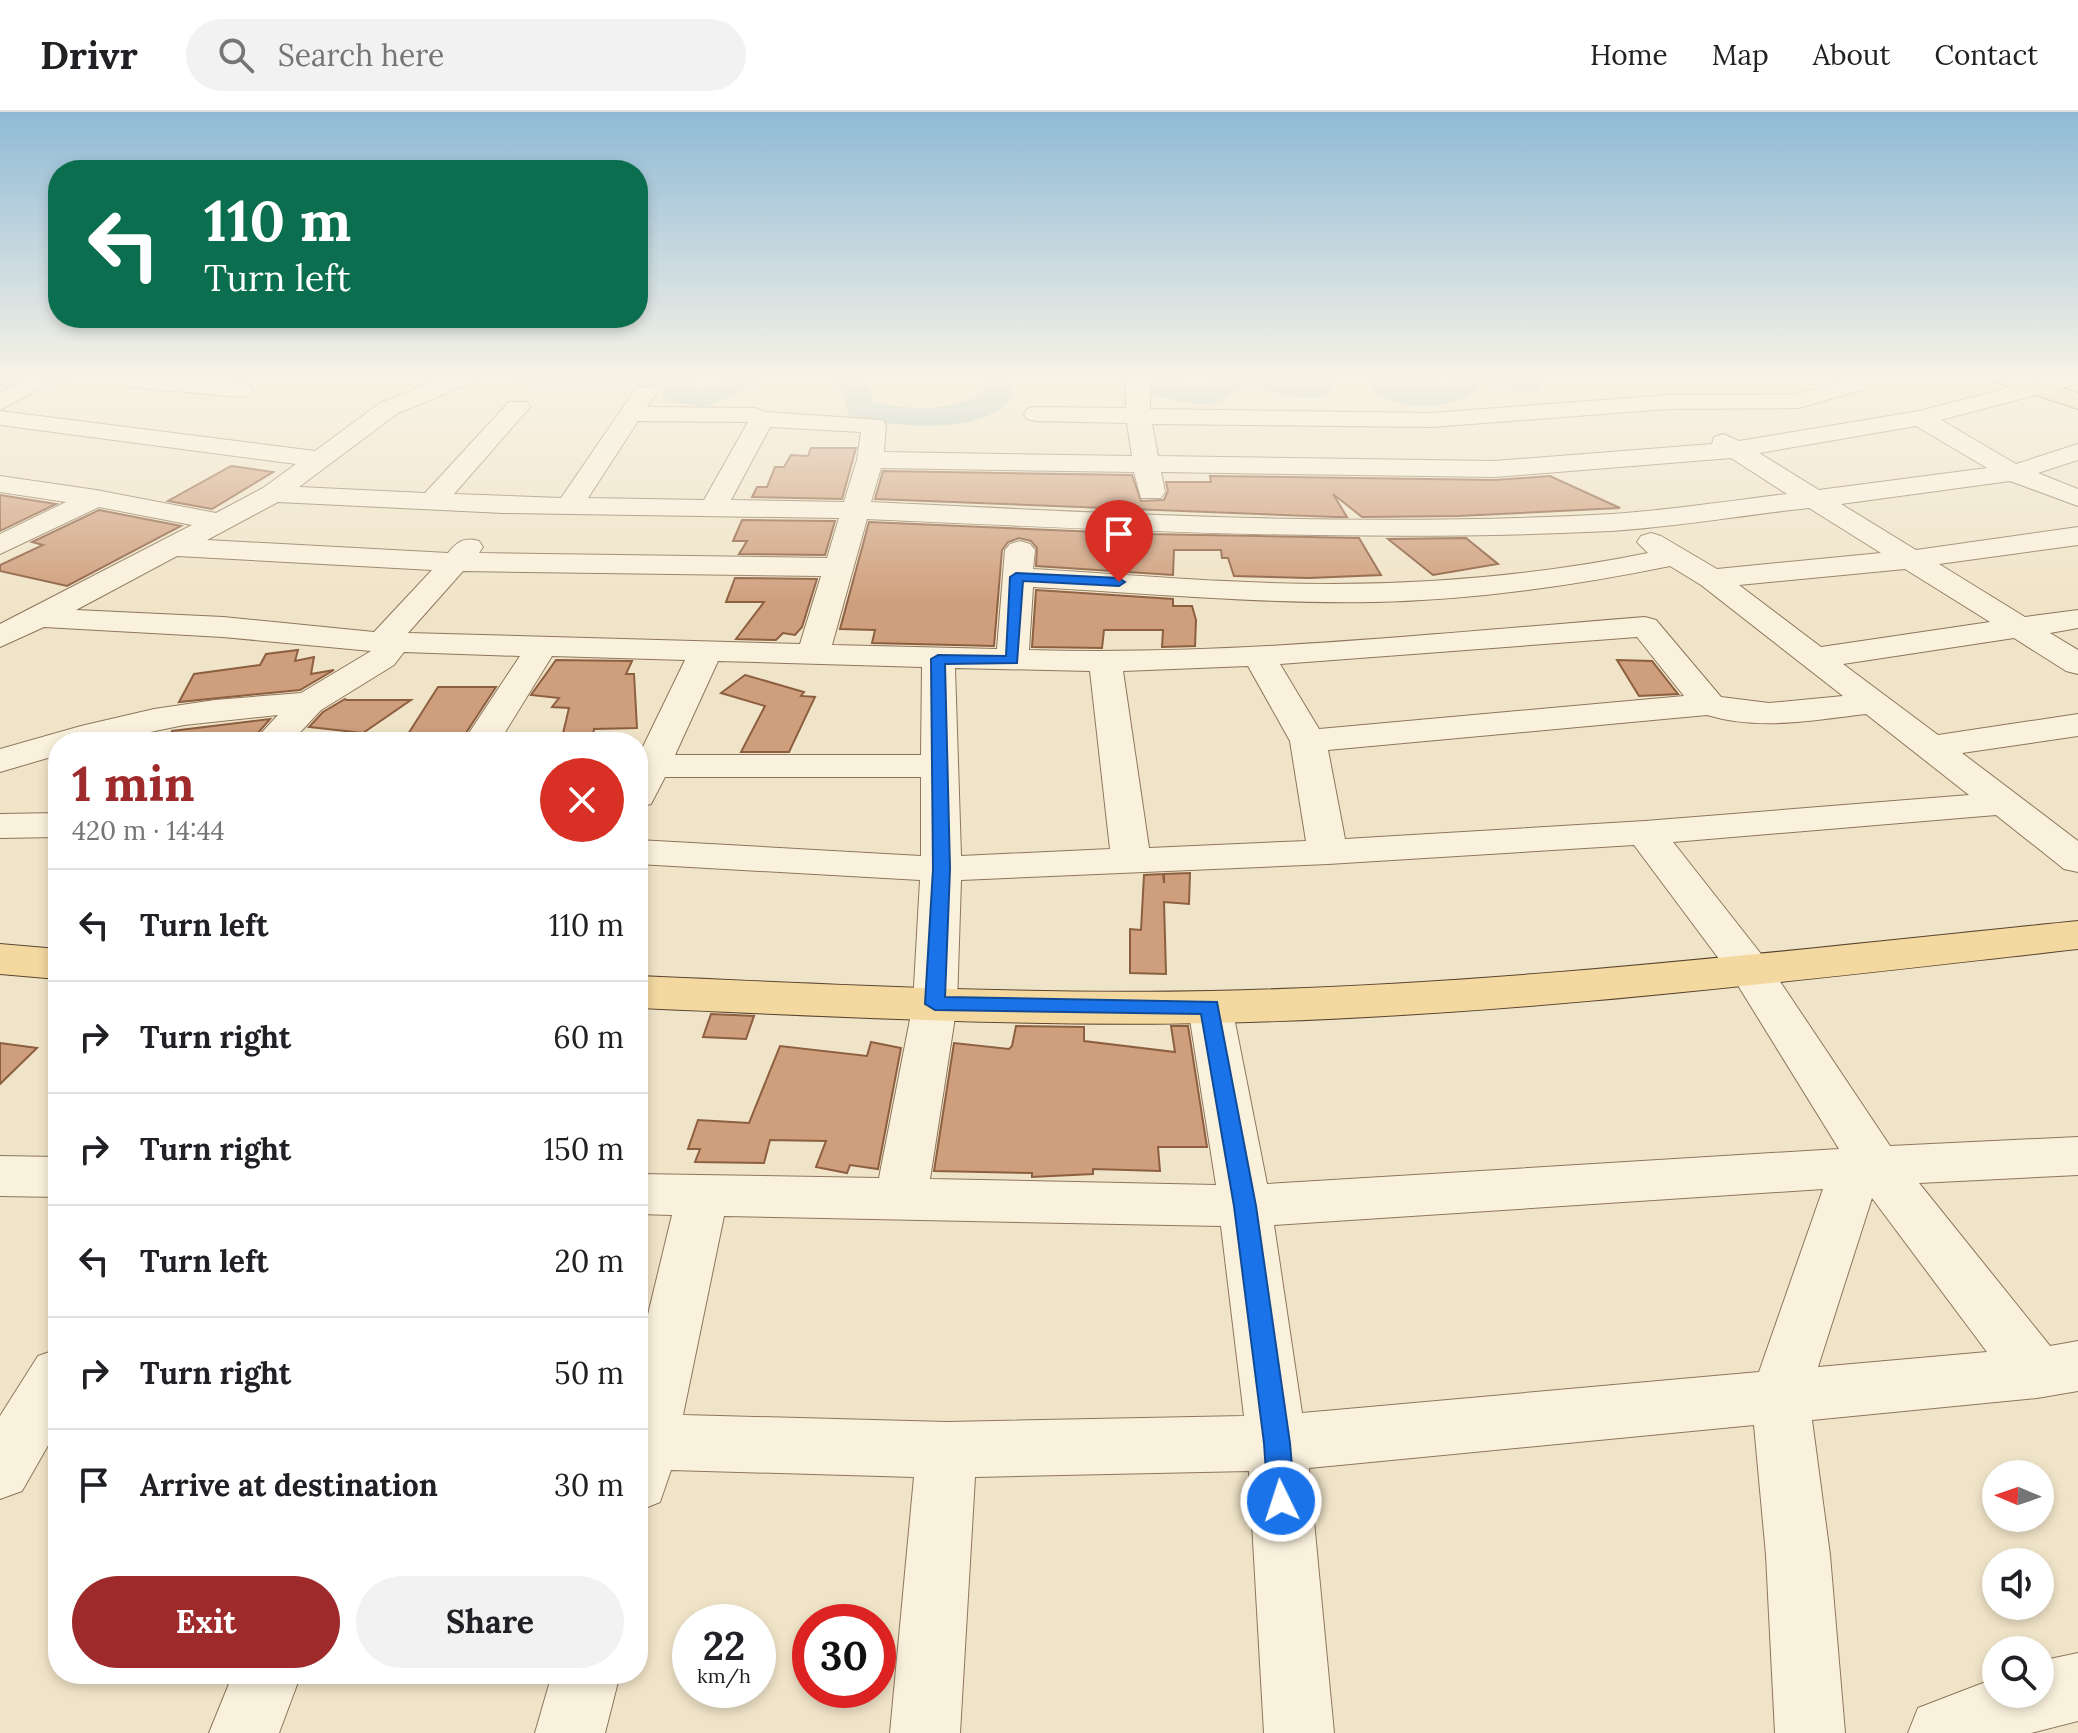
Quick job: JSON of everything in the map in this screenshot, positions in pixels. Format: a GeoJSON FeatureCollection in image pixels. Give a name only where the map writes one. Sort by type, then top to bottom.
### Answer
{"type":"FeatureCollection","features":[{"type":"Feature","properties":{"kind":"main road"},"geometry":{"type":"LineString","coordinates":[[648,992],[935,1004],[1210,1007],[1405,999],[1598,985],[2078,935]]}},
{"type":"Feature","properties":{"kind":"main road"},"geometry":{"type":"LineString","coordinates":[[0,959],[48,963]]}},
{"type":"Feature","properties":{"kind":"street"},"geometry":{"type":"LineString","coordinates":[[266,452],[317,459]]}},
{"type":"Feature","properties":{"kind":"street"},"geometry":{"type":"LineString","coordinates":[[0,637],[273,494],[325,452]]}},
{"type":"Feature","properties":{"kind":"street"},"geometry":{"type":"LineString","coordinates":[[433,501],[478,452]]}},
{"type":"Feature","properties":{"kind":"street"},"geometry":{"type":"LineString","coordinates":[[570,504],[606,452]]}},
{"type":"Feature","properties":{"kind":"street"},"geometry":{"type":"LineString","coordinates":[[714,506],[744,452]]}},
{"type":"Feature","properties":{"kind":"street"},"geometry":{"type":"LineString","coordinates":[[813,655],[871,452]]}},
{"type":"Feature","properties":{"kind":"street"},"geometry":{"type":"LineString","coordinates":[[1142,452],[1159,524]]}},
{"type":"Feature","properties":{"kind":"street"},"geometry":{"type":"LineString","coordinates":[[870,460],[1495,469],[1712,452]]}},
{"type":"Feature","properties":{"kind":"street"},"geometry":{"type":"LineString","coordinates":[[1736,452],[1914,559],[2078,664]]}},
{"type":"Feature","properties":{"kind":"street"},"geometry":{"type":"LineString","coordinates":[[1977,452],[2013,473],[2078,498]]}},
{"type":"Feature","properties":{"kind":"street"},"geometry":{"type":"LineString","coordinates":[[273,494],[503,505],[714,506],[1024,516],[1159,524],[1424,529],[1615,522],[1814,499],[2013,473],[2078,452]]}},
{"type":"Feature","properties":{"kind":"street"},"geometry":{"type":"LineString","coordinates":[[0,484],[96,498],[220,522]]}},
{"type":"Feature","properties":{"kind":"street"},"geometry":{"type":"LineString","coordinates":[[0,545],[96,498]]}},
{"type":"Feature","properties":{"kind":"street"},"geometry":{"type":"LineString","coordinates":[[382,642],[456,562],[503,505]]}},
{"type":"Feature","properties":{"kind":"street"},"geometry":{"type":"LineString","coordinates":[[1012,660],[1016,577],[1024,516]]}},
{"type":"Feature","properties":{"kind":"street"},"geometry":{"type":"LineString","coordinates":[[1615,522],[1712,579],[2078,860]]}},
{"type":"Feature","properties":{"kind":"street"},"geometry":{"type":"LineString","coordinates":[[1712,579],[1914,559],[2078,536]]}},
{"type":"Feature","properties":{"kind":"street"},"geometry":{"type":"LineString","coordinates":[[175,547],[456,562],[838,567]]}},
{"type":"Feature","properties":{"kind":"street"},"geometry":{"type":"LineString","coordinates":[[1016,577],[1282,592],[1374,593],[1456,589],[1585,576],[1676,556]]}},
{"type":"Feature","properties":{"kind":"street"},"geometry":{"type":"LineString","coordinates":[[1585,576],[1645,627],[1709,704],[1730,713],[1751,715],[1872,703]]}},
{"type":"Feature","properties":{"kind":"street"},"geometry":{"type":"LineString","coordinates":[[40,617],[223,627],[382,642],[1105,662],[1259,656],[1645,627]]}},
{"type":"Feature","properties":{"kind":"street"},"geometry":{"type":"LineString","coordinates":[[1815,658],[2078,619]]}},
{"type":"Feature","properties":{"kind":"street"},"geometry":{"type":"LineString","coordinates":[[281,732],[309,703],[382,658],[389,650],[382,642]]}},
{"type":"Feature","properties":{"kind":"street"},"geometry":{"type":"LineString","coordinates":[[487,732],[541,648]]}},
{"type":"Feature","properties":{"kind":"street"},"geometry":{"type":"LineString","coordinates":[[648,775],[705,653]]}},
{"type":"Feature","properties":{"kind":"street"},"geometry":{"type":"LineString","coordinates":[[1259,656],[1308,741],[1328,852]]}},
{"type":"Feature","properties":{"kind":"street"},"geometry":{"type":"LineString","coordinates":[[901,1197],[935,1004],[941,869],[938,659]]}},
{"type":"Feature","properties":{"kind":"street"},"geometry":{"type":"LineString","coordinates":[[1105,662],[1131,861]]}},
{"type":"Feature","properties":{"kind":"street"},"geometry":{"type":"LineString","coordinates":[[102,732],[166,715],[225,707],[309,703]]}},
{"type":"Feature","properties":{"kind":"street"},"geometry":{"type":"LineString","coordinates":[[1308,741],[1709,704]]}},
{"type":"Feature","properties":{"kind":"street"},"geometry":{"type":"LineString","coordinates":[[1933,747],[2078,725]]}},
{"type":"Feature","properties":{"kind":"street"},"geometry":{"type":"LineString","coordinates":[[0,761],[48,747]]}},
{"type":"Feature","properties":{"kind":"street"},"geometry":{"type":"LineString","coordinates":[[648,781],[938,766]]}},
{"type":"Feature","properties":{"kind":"street"},"geometry":{"type":"LineString","coordinates":[[648,853],[941,869],[1328,852],[1645,833],[2006,803]]}},
{"type":"Feature","properties":{"kind":"street"},"geometry":{"type":"LineString","coordinates":[[0,826],[48,825]]}},
{"type":"Feature","properties":{"kind":"street"},"geometry":{"type":"LineString","coordinates":[[1645,833],[1750,969],[1866,1167],[2057,1369]]}},
{"type":"Feature","properties":{"kind":"street"},"geometry":{"type":"LineString","coordinates":[[1210,1007],[1245,1206],[1277,1443],[1299,1733]]}},
{"type":"Feature","properties":{"kind":"street"},"geometry":{"type":"LineString","coordinates":[[648,1194],[1245,1206],[2078,1156]]}},
{"type":"Feature","properties":{"kind":"street"},"geometry":{"type":"LineString","coordinates":[[1810,1733],[1798,1555],[1780,1396],[1866,1167]]}},
{"type":"Feature","properties":{"kind":"street"},"geometry":{"type":"LineString","coordinates":[[0,1176],[48,1177]]}},
{"type":"Feature","properties":{"kind":"street"},"geometry":{"type":"LineString","coordinates":[[648,1440],[703,1195]]}},
{"type":"Feature","properties":{"kind":"street"},"geometry":{"type":"LineString","coordinates":[[648,1462],[947,1450],[1277,1443],[2057,1369]]}},
{"type":"Feature","properties":{"kind":"street"},"geometry":{"type":"LineString","coordinates":[[0,1471],[48,1391]]}},
{"type":"Feature","properties":{"kind":"street"},"geometry":{"type":"LineString","coordinates":[[925,1733],[947,1450]]}},
{"type":"Feature","properties":{"kind":"street"},"geometry":{"type":"LineString","coordinates":[[244,1733],[263,1684]]}},
{"type":"Feature","properties":{"kind":"street"},"geometry":{"type":"LineString","coordinates":[[570,1733],[583,1684]]}},
{"type":"Feature","properties":{"kind":"street"},"geometry":{"type":"LineString","coordinates":[[1943,1733],[2038,1696],[2078,1687]]}},
{"type":"Feature","properties":{"kind":"building"},"geometry":{"type":"Polygon","coordinates":[[[810,452],[855,452],[842,499],[752,497],[757,487],[767,487],[775,467],[784,467],[791,455],[808,456],[810,452]]]}},
{"type":"Feature","properties":{"kind":"building"},"geometry":{"type":"Polygon","coordinates":[[[231,466],[273,472],[212,509],[168,501],[231,466]]]}},
{"type":"Feature","properties":{"kind":"building"},"geometry":{"type":"Polygon","coordinates":[[[883,471],[1132,475],[1141,501],[1164,500],[1168,491],[1166,482],[1211,482],[1210,476],[1495,480],[1550,476],[1620,508],[1362,517],[1333,494],[1347,517],[1335,517],[875,499],[883,471]]]}},
{"type":"Feature","properties":{"kind":"building"},"geometry":{"type":"Polygon","coordinates":[[[0,495],[56,504],[0,531],[0,495]]]}},
{"type":"Feature","properties":{"kind":"building"},"geometry":{"type":"Polygon","coordinates":[[[99,510],[181,526],[67,586],[0,571],[0,565],[43,545],[32,542],[99,510]]]}},
{"type":"Feature","properties":{"kind":"building"},"geometry":{"type":"Polygon","coordinates":[[[742,520],[835,521],[825,555],[739,554],[747,541],[733,541],[742,520]]]}},
{"type":"Feature","properties":{"kind":"building"},"geometry":{"type":"Polygon","coordinates":[[[869,522],[1145,534],[1359,538],[1381,575],[1309,578],[1234,576],[1228,558],[1222,558],[1221,550],[1174,550],[1173,575],[1036,566],[1037,548],[1031,541],[1019,538],[1008,542],[1002,550],[994,646],[872,643],[875,630],[840,629],[869,522]]]}},
{"type":"Feature","properties":{"kind":"building"},"geometry":{"type":"Polygon","coordinates":[[[1466,538],[1498,564],[1433,575],[1388,539],[1466,538]]]}},
{"type":"Feature","properties":{"kind":"building"},"geometry":{"type":"Polygon","coordinates":[[[735,578],[817,579],[802,627],[795,635],[783,633],[776,640],[736,639],[764,602],[726,602],[735,578]]]}},
{"type":"Feature","properties":{"kind":"building"},"geometry":{"type":"Polygon","coordinates":[[[1036,590],[1173,599],[1173,606],[1192,606],[1196,620],[1195,646],[1162,647],[1163,630],[1104,630],[1102,648],[1032,647],[1036,590]]]}},
{"type":"Feature","properties":{"kind":"building"},"geometry":{"type":"Polygon","coordinates":[[[298,650],[295,661],[314,657],[311,674],[334,670],[300,690],[179,702],[194,674],[260,665],[266,654],[298,650]]]}},
{"type":"Feature","properties":{"kind":"building"},"geometry":{"type":"Polygon","coordinates":[[[556,660],[632,661],[626,674],[634,674],[637,728],[563,732],[569,708],[552,707],[559,698],[531,695],[556,660]]]}},
{"type":"Feature","properties":{"kind":"building"},"geometry":{"type":"Polygon","coordinates":[[[1617,660],[1652,661],[1678,694],[1639,696],[1617,660]]]}},
{"type":"Feature","properties":{"kind":"building"},"geometry":{"type":"Polygon","coordinates":[[[745,675],[804,692],[801,696],[815,697],[789,752],[741,752],[765,706],[721,693],[745,675]]]}},
{"type":"Feature","properties":{"kind":"building"},"geometry":{"type":"Polygon","coordinates":[[[438,687],[496,687],[467,732],[409,732],[438,687]]]}},
{"type":"Feature","properties":{"kind":"building"},"geometry":{"type":"Polygon","coordinates":[[[345,699],[411,700],[364,732],[309,727],[323,712],[345,699]]]}},
{"type":"Feature","properties":{"kind":"building"},"geometry":{"type":"Polygon","coordinates":[[[270,719],[259,732],[172,731],[270,719]]]}},
{"type":"Feature","properties":{"kind":"building"},"geometry":{"type":"Polygon","coordinates":[[[1190,873],[1189,904],[1164,902],[1166,974],[1130,973],[1130,929],[1141,930],[1144,875],[1163,874],[1164,883],[1164,874],[1190,873]]]}},
{"type":"Feature","properties":{"kind":"building"},"geometry":{"type":"Polygon","coordinates":[[[711,1014],[754,1016],[746,1039],[703,1037],[711,1014]]]}},
{"type":"Feature","properties":{"kind":"building"},"geometry":{"type":"Polygon","coordinates":[[[1016,1026],[1084,1027],[1084,1041],[1175,1052],[1171,1026],[1188,1026],[1207,1147],[1158,1147],[1160,1171],[1093,1169],[1093,1174],[1032,1177],[1032,1173],[934,1171],[954,1043],[1009,1049],[1016,1026]]]}},
{"type":"Feature","properties":{"kind":"building"},"geometry":{"type":"Polygon","coordinates":[[[871,1042],[901,1048],[878,1169],[850,1165],[847,1173],[816,1167],[826,1141],[770,1140],[764,1163],[695,1162],[700,1149],[688,1149],[698,1120],[749,1123],[780,1046],[867,1056],[871,1042]]]}},
{"type":"Feature","properties":{"kind":"building"},"geometry":{"type":"Polygon","coordinates":[[[0,1043],[37,1048],[0,1084],[0,1043]]]}},
{"type":"Feature","properties":{"kind":"route"},"geometry":{"type":"LineString","coordinates":[[1119,582],[1016,577],[1012,660],[938,659],[941,869],[935,1004],[1210,1007],[1245,1206],[1277,1443],[1281,1501]]}}]}
